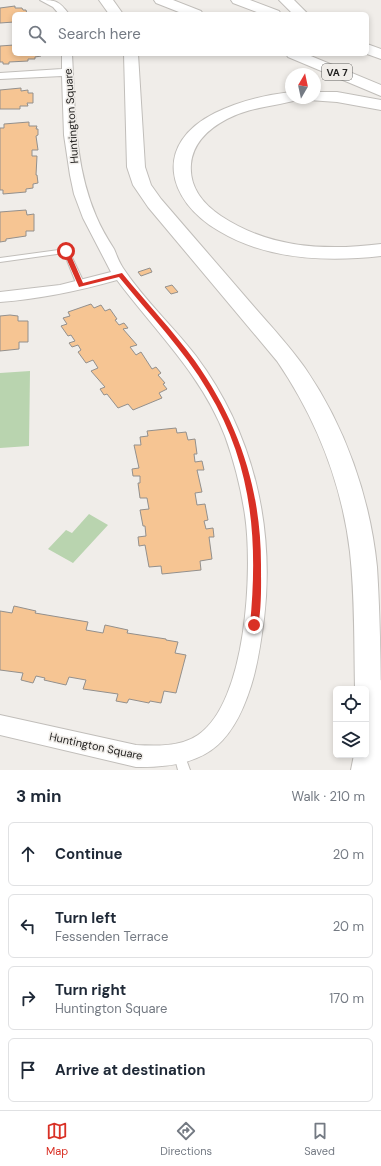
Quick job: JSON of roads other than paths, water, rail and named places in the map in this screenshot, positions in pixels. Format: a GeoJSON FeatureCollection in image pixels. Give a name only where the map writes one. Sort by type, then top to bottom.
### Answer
{"type":"FeatureCollection","features":[{"type":"Feature","properties":{"kind":"main road"},"geometry":{"type":"LineString","coordinates":[[106,0],[115,12]]}},
{"type":"Feature","properties":{"kind":"main road"},"geometry":{"type":"LineString","coordinates":[[161,0],[191,12]]}},
{"type":"Feature","properties":{"kind":"main road"},"geometry":{"type":"LineString","coordinates":[[238,0],[269,12]]}},
{"type":"Feature","properties":{"kind":"main road"},"geometry":{"type":"LineString","coordinates":[[286,0],[299,12]]}},
{"type":"Feature","properties":{"kind":"main road"},"geometry":{"type":"LineString","coordinates":[[369,50],[381,55]]}},
{"type":"Feature","properties":{"kind":"main road"},"geometry":{"type":"LineString","coordinates":[[131,56],[136,141],[135,158],[137,172],[142,185],[154,203],[285,356],[303,381],[321,413],[344,470],[358,525],[364,564],[368,606],[369,722]]}},
{"type":"Feature","properties":{"kind":"main road","name":"VA 7"},"geometry":{"type":"LineString","coordinates":[[298,56],[381,91]]}},
{"type":"Feature","properties":{"kind":"main road"},"geometry":{"type":"LineString","coordinates":[[321,97],[337,97],[381,105]]}},
{"type":"Feature","properties":{"kind":"main road"},"geometry":{"type":"LineString","coordinates":[[285,98],[257,102],[233,110],[211,121],[195,135],[187,147],[182,160],[182,178],[190,196],[206,214],[217,222],[244,236],[270,246],[294,251],[330,254],[348,254],[381,250]]}},
{"type":"Feature","properties":{"kind":"main road"},"geometry":{"type":"LineString","coordinates":[[369,757],[381,693]]}},
{"type":"Feature","properties":{"kind":"street"},"geometry":{"type":"LineString","coordinates":[[45,0],[57,5],[62,12]]}},
{"type":"Feature","properties":{"kind":"street","name":"Huntington Square"},"geometry":{"type":"LineString","coordinates":[[0,725],[136,756],[157,757],[182,762],[224,726],[236,704],[243,680],[254,625],[258,588],[258,541],[249,485],[242,456],[229,423],[211,390],[192,362],[120,274],[88,213],[79,189],[71,151],[66,56]]}},
{"type":"Feature","properties":{"kind":"street"},"geometry":{"type":"LineString","coordinates":[[0,76],[68,72]]}},
{"type":"Feature","properties":{"kind":"street"},"geometry":{"type":"LineString","coordinates":[[0,297],[33,295],[81,285],[120,274]]}},
{"type":"Feature","properties":{"kind":"lane"},"geometry":{"type":"LineString","coordinates":[[0,260],[66,251],[81,285]]}}]}
